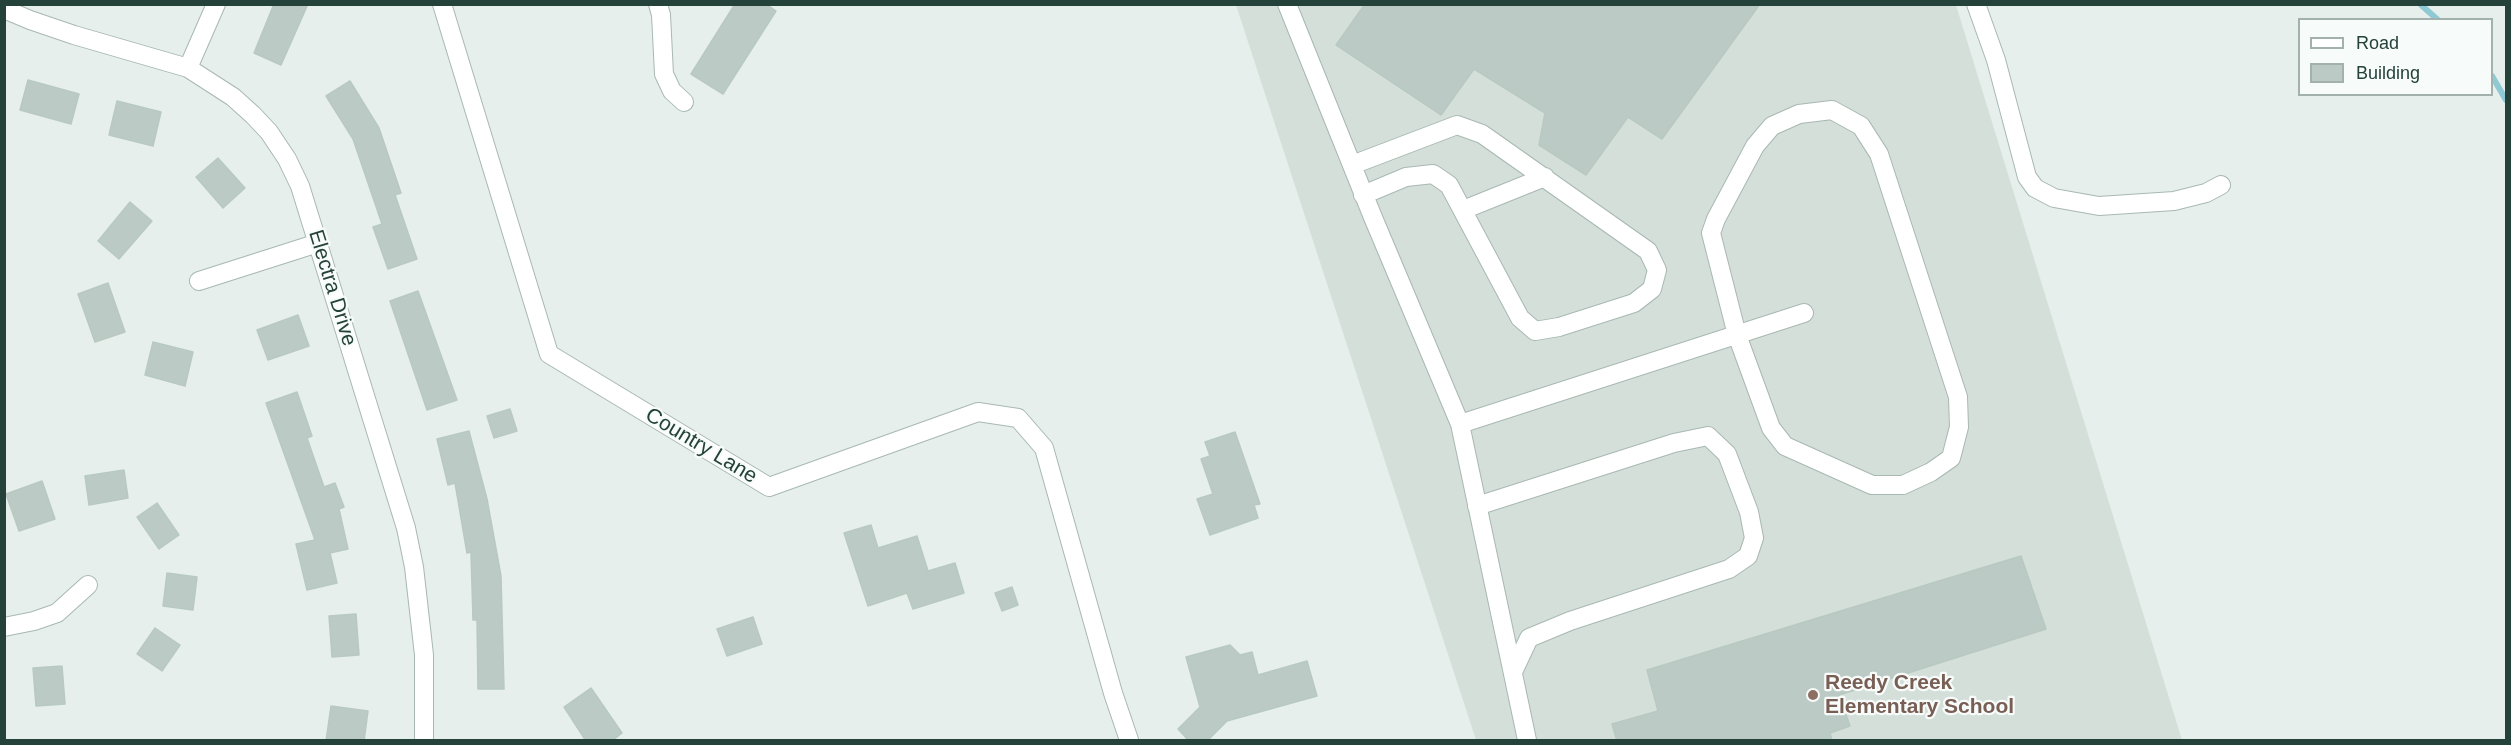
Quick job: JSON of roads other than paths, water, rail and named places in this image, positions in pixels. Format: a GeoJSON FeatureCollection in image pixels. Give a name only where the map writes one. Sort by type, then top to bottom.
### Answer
{"type":"FeatureCollection","features":[{"type":"Feature","properties":{"kind":"street"},"geometry":{"type":"LineString","coordinates":[[188,69],[216,4]]}},
{"type":"Feature","properties":{"kind":"street","name":"Country Lane"},"geometry":{"type":"LineString","coordinates":[[442,4],[549,354],[770,487],[978,412],[1018,418],[1044,448],[1113,693],[1129,741]]}},
{"type":"Feature","properties":{"kind":"street"},"geometry":{"type":"LineString","coordinates":[[658,4],[661,15],[664,74],[672,91],[684,102]]}},
{"type":"Feature","properties":{"kind":"street"},"geometry":{"type":"LineString","coordinates":[[1287,4],[1363,195],[1460,424],[1527,741]]}},
{"type":"Feature","properties":{"kind":"street"},"geometry":{"type":"LineString","coordinates":[[1976,4],[1996,60],[2026,177],[2035,188],[2054,198],[2099,206],[2174,201],[2206,193],[2222,185]]}},
{"type":"Feature","properties":{"kind":"street","name":"Electra Drive"},"geometry":{"type":"LineString","coordinates":[[4,9],[30,21],[188,69],[233,97],[269,132],[287,159],[300,186],[406,528],[414,567],[424,656],[424,741]]}},
{"type":"Feature","properties":{"kind":"street"},"geometry":{"type":"LineString","coordinates":[[1832,110],[1861,126],[1879,154],[1958,397],[1959,428],[1951,458],[1931,472],[1903,484],[1872,485],[1785,446],[1771,428],[1737,335],[1711,233],[1716,219],[1755,146],[1772,126],[1799,114],[1832,110]]}},
{"type":"Feature","properties":{"kind":"street"},"geometry":{"type":"LineString","coordinates":[[1352,165],[1457,125],[1482,134],[1648,251],[1657,270],[1652,289],[1634,303],[1559,327],[1535,331],[1520,318],[1449,185],[1433,174],[1406,177],[1363,195]]}},
{"type":"Feature","properties":{"kind":"street"},"geometry":{"type":"LineString","coordinates":[[1463,210],[1545,177]]}},
{"type":"Feature","properties":{"kind":"street"},"geometry":{"type":"LineString","coordinates":[[199,281],[318,243]]}},
{"type":"Feature","properties":{"kind":"street"},"geometry":{"type":"LineString","coordinates":[[1460,424],[1804,313]]}},
{"type":"Feature","properties":{"kind":"street"},"geometry":{"type":"LineString","coordinates":[[1478,506],[1674,443],[1708,436],[1726,454],[1749,512],[1754,538],[1748,556],[1729,569],[1570,621],[1528,638],[1513,672]]}},
{"type":"Feature","properties":{"kind":"street"},"geometry":{"type":"LineString","coordinates":[[4,627],[34,621],[57,613],[88,585]]}},
{"type":"Feature","properties":{"kind":"waterway"},"geometry":{"type":"LineString","coordinates":[[2420,4],[2436,18]]}},
{"type":"Feature","properties":{"kind":"waterway"},"geometry":{"type":"LineString","coordinates":[[2493,78],[2506,100]]}},
{"type":"Feature","properties":{"kind":"place","name":"Reedy Creek Elementary School"},"geometry":{"type":"Point","coordinates":[1813,695]}}]}
